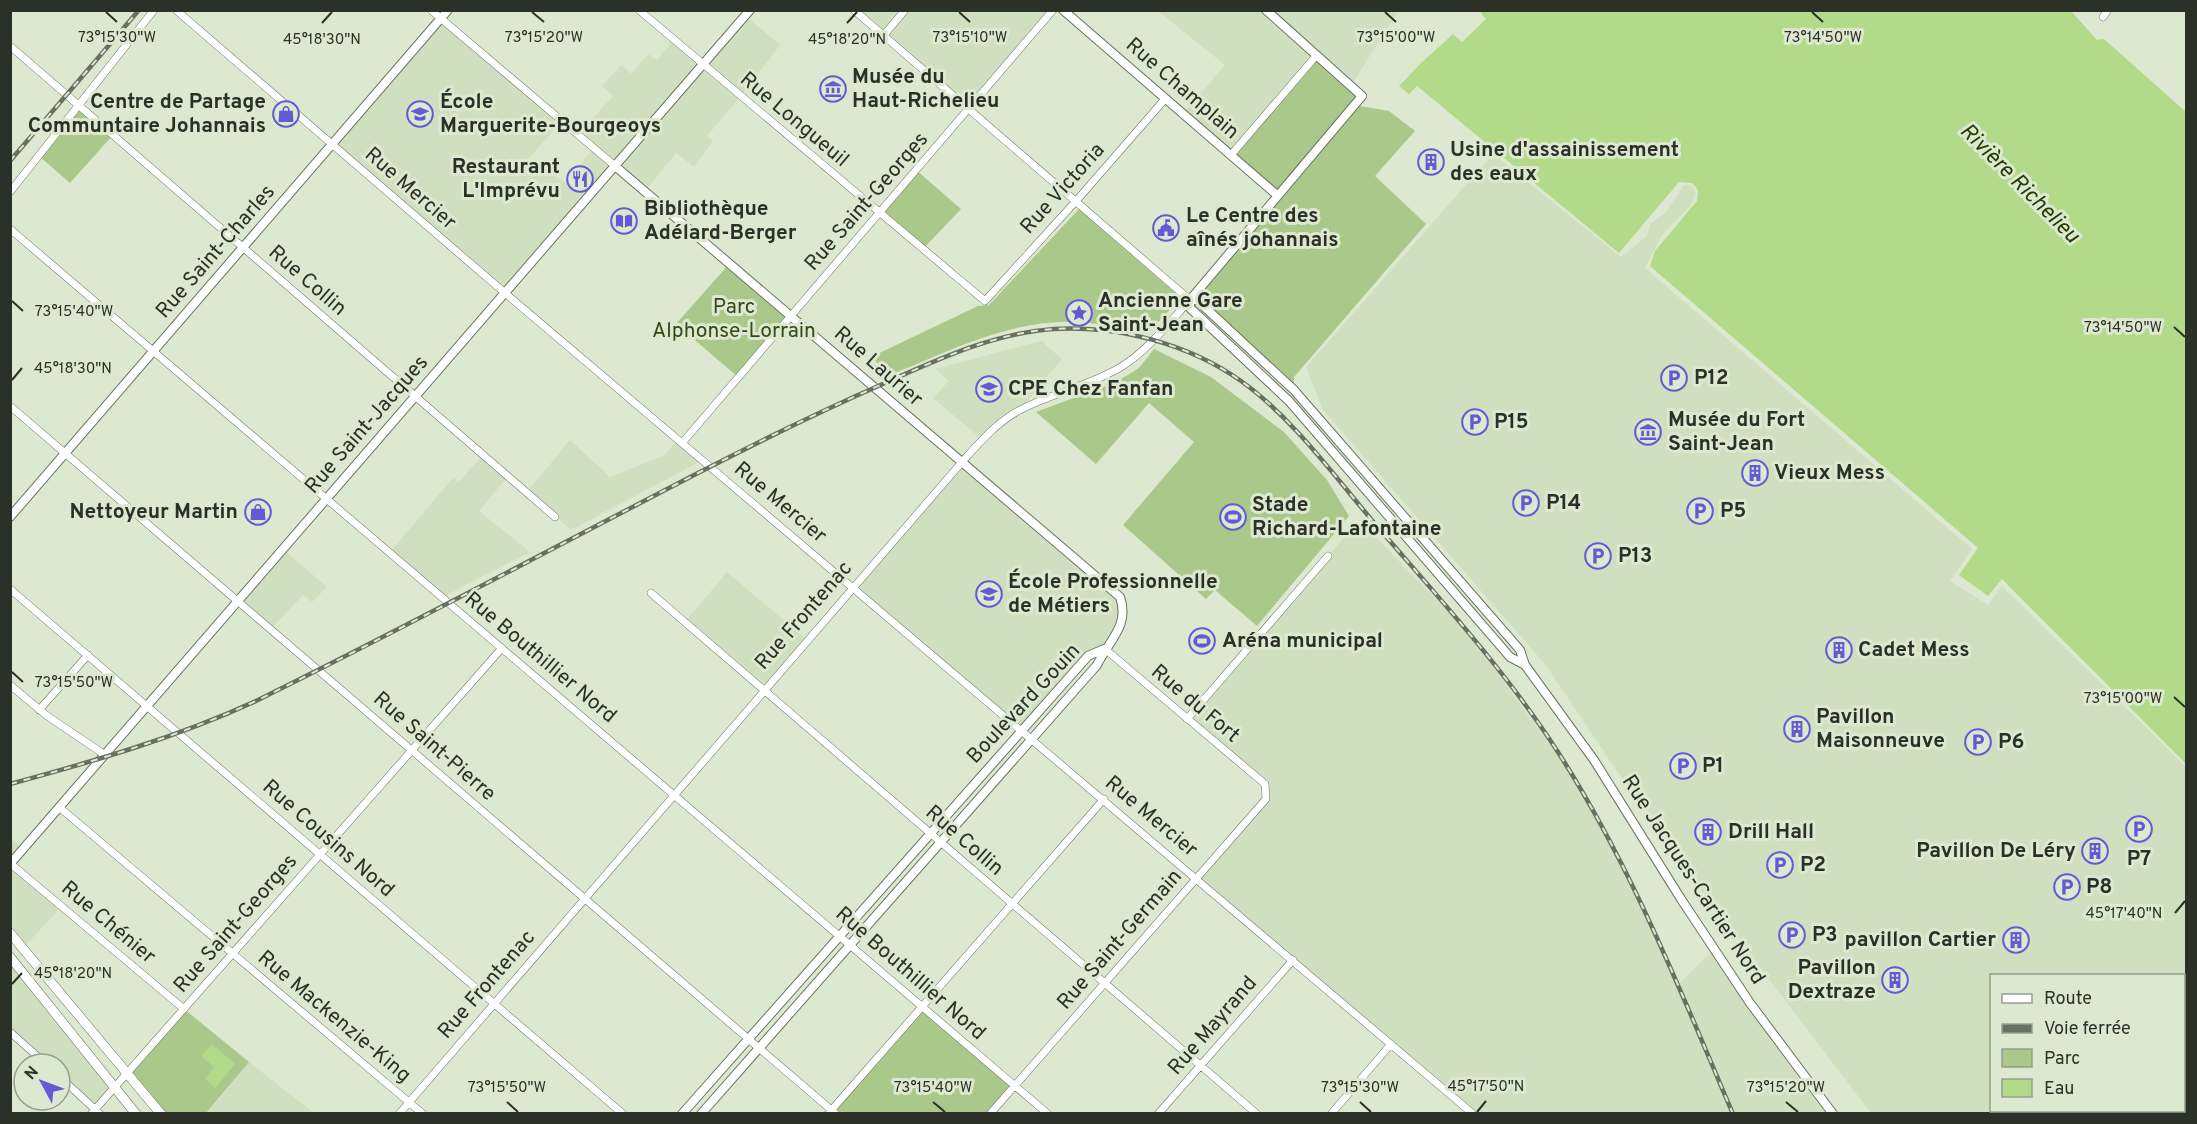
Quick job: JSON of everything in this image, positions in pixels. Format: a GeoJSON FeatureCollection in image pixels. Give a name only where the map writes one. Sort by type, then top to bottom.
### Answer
{"type":"FeatureCollection","features":[{"type":"Feature","properties":{"kind":"main road"},"geometry":{"type":"LineString","coordinates":[[10,933],[160,1113]]}},
{"type":"Feature","properties":{"kind":"main road"},"geometry":{"type":"LineString","coordinates":[[10,957],[136,1113]]}},
{"type":"Feature","properties":{"kind":"street"},"geometry":{"type":"LineString","coordinates":[[10,192],[154,10]]}},
{"type":"Feature","properties":{"kind":"street","name":"Rue Mercier"},"geometry":{"type":"LineString","coordinates":[[176,10],[505,293],[854,586],[1473,1113]]}},
{"type":"Feature","properties":{"kind":"street","name":"Rue Laurier"},"geometry":{"type":"LineString","coordinates":[[431,10],[1120,597],[1124,610],[1122,625],[1105,649]]}},
{"type":"Feature","properties":{"kind":"street","name":"Rue Saint-Charles"},"geometry":{"type":"LineString","coordinates":[[10,517],[448,10]]}},
{"type":"Feature","properties":{"kind":"street","name":"Rue Longueuil"},"geometry":{"type":"LineString","coordinates":[[639,10],[985,301]]}},
{"type":"Feature","properties":{"kind":"street","name":"Rue Saint-Jacques"},"geometry":{"type":"LineString","coordinates":[[10,864],[750,10]]}},
{"type":"Feature","properties":{"kind":"street","name":"Rue Jacques-Cartier Nord"},"geometry":{"type":"LineString","coordinates":[[854,10],[1077,200],[1190,300],[1190,308],[1289,401],[1371,493],[1510,657],[1525,665],[1594,760],[1681,899],[1750,1003],[1833,1113]]}},
{"type":"Feature","properties":{"kind":"street"},"geometry":{"type":"LineString","coordinates":[[884,35],[905,10]]}},
{"type":"Feature","properties":{"kind":"street","name":"Rue Saint-Georges"},"geometry":{"type":"LineString","coordinates":[[682,442],[1053,10]]}},
{"type":"Feature","properties":{"kind":"street","name":"Rue Champlain"},"geometry":{"type":"LineString","coordinates":[[1063,10],[1277,195]]}},
{"type":"Feature","properties":{"kind":"street"},"geometry":{"type":"LineString","coordinates":[[1231,155],[1316,56],[1266,10]]}},
{"type":"Feature","properties":{"kind":"street","name":"Rue Collin"},"geometry":{"type":"LineString","coordinates":[[10,46],[555,517]]}},
{"type":"Feature","properties":{"kind":"street","name":"Rue Frontenac"},"geometry":{"type":"LineString","coordinates":[[399,1113],[962,462],[1003,421],[1019,411],[1122,366],[1153,340],[1190,300],[1362,96],[1316,56]]}},
{"type":"Feature","properties":{"kind":"street","name":"Rue Victoria"},"geometry":{"type":"LineString","coordinates":[[985,301],[1165,99]]}},
{"type":"Feature","properties":{"kind":"street","name":"Rue Bouthillier Nord"},"geometry":{"type":"LineString","coordinates":[[10,229],[1048,1113]]}},
{"type":"Feature","properties":{"kind":"street","name":"Rue Saint-Pierre"},"geometry":{"type":"LineString","coordinates":[[10,406],[832,1112]]}},
{"type":"Feature","properties":{"kind":"street"},"geometry":{"type":"LineString","coordinates":[[1187,719],[1328,556]]}},
{"type":"Feature","properties":{"kind":"street","name":"Rue Cousins Nord"},"geometry":{"type":"LineString","coordinates":[[10,590],[623,1113]]}},
{"type":"Feature","properties":{"kind":"street","name":"Rue Collin"},"geometry":{"type":"LineString","coordinates":[[651,593],[1257,1113]]}},
{"type":"Feature","properties":{"kind":"street","name":"Rue Saint-Georges"},"geometry":{"type":"LineString","coordinates":[[95,1112],[127,1072],[502,648]]}},
{"type":"Feature","properties":{"kind":"street","name":"Rue du Fort"},"geometry":{"type":"LineString","coordinates":[[1105,649],[1265,784]]}},
{"type":"Feature","properties":{"kind":"street","name":"Boulevard Gouin"},"geometry":{"type":"LineString","coordinates":[[682,1113],[1088,656],[1105,649]]}},
{"type":"Feature","properties":{"kind":"street","name":"Boulevard Gouin"},"geometry":{"type":"LineString","coordinates":[[701,1113],[1097,665],[1105,649]]}},
{"type":"Feature","properties":{"kind":"street"},"geometry":{"type":"LineString","coordinates":[[39,710],[88,655]]}},
{"type":"Feature","properties":{"kind":"street"},"geometry":{"type":"LineString","coordinates":[[10,685],[39,710],[105,755]]}},
{"type":"Feature","properties":{"kind":"street","name":"Rue Saint-Germain"},"geometry":{"type":"LineString","coordinates":[[990,1113],[1266,799],[1265,784]]}},
{"type":"Feature","properties":{"kind":"street"},"geometry":{"type":"LineString","coordinates":[[832,1112],[1104,799]]}},
{"type":"Feature","properties":{"kind":"street","name":"Rue Mackenzie-King"},"geometry":{"type":"LineString","coordinates":[[59,807],[423,1113]]}},
{"type":"Feature","properties":{"kind":"street","name":"Rue Chénier"},"geometry":{"type":"LineString","coordinates":[[10,864],[183,1009]]}},
{"type":"Feature","properties":{"kind":"street","name":"Rue Mayrand"},"geometry":{"type":"LineString","coordinates":[[1158,1113],[1293,960]]}},
{"type":"Feature","properties":{"kind":"street"},"geometry":{"type":"LineString","coordinates":[[10,1032],[32,1052]]}},
{"type":"Feature","properties":{"kind":"street"},"geometry":{"type":"LineString","coordinates":[[1331,1113],[1392,1044]]}},
{"type":"Feature","properties":{"kind":"street"},"geometry":{"type":"LineString","coordinates":[[72,1089],[95,1112]]}},
{"type":"Feature","properties":{"kind":"shaded area"},"geometry":{"type":"Polygon","coordinates":[[[853,11],[1053,11],[969,108],[853,11]]]}},
{"type":"Feature","properties":{"kind":"shaded area"},"geometry":{"type":"Polygon","coordinates":[[[1158,11],[1398,11],[1351,86],[1277,195],[1183,114],[1225,65],[1158,11]]]}},
{"type":"Feature","properties":{"kind":"shaded area"},"geometry":{"type":"Polygon","coordinates":[[[748,18],[780,45],[707,136],[713,141],[694,167],[676,153],[645,191],[615,167],[505,293],[332,144],[441,19],[561,121],[522,167],[538,174],[544,168],[565,183],[593,149],[578,135],[613,96],[602,86],[621,65],[631,74],[648,54],[657,60],[673,41],[703,66],[748,18]]]}},
{"type":"Feature","properties":{"kind":"shaded area"},"geometry":{"type":"Polygon","coordinates":[[[1493,154],[1621,257],[1647,236],[1650,224],[1666,212],[1684,185],[1692,186],[1696,193],[1690,206],[1662,235],[1645,268],[1972,549],[1950,581],[1988,605],[2002,586],[2186,767],[2186,1113],[1871,1113],[1666,844],[1545,664],[1323,410],[1306,367],[1493,154]]]}},
{"type":"Feature","properties":{"kind":"shaded area","name":"CPE Chez Fanfan"},"geometry":{"type":"Polygon","coordinates":[[[1041,341],[1062,359],[1019,411],[983,440],[933,398],[949,381],[935,369],[1041,341]]]}},
{"type":"Feature","properties":{"kind":"shaded area"},"geometry":{"type":"Polygon","coordinates":[[[678,439],[703,460],[571,530],[527,492],[570,440],[610,477],[665,455],[678,439]]]}},
{"type":"Feature","properties":{"kind":"shaded area"},"geometry":{"type":"Polygon","coordinates":[[[483,455],[508,476],[479,511],[530,552],[443,597],[390,552],[453,478],[459,482],[483,455]]]}},
{"type":"Feature","properties":{"kind":"shaded area","name":"École Professionnelle de Métiers"},"geometry":{"type":"Polygon","coordinates":[[[962,462],[1120,597],[1124,610],[1105,649],[1088,656],[1023,730],[853,586],[962,462]]]}},
{"type":"Feature","properties":{"kind":"shaded area"},"geometry":{"type":"Polygon","coordinates":[[[1359,520],[1466,630],[1574,778],[1610,840],[1680,983],[1714,949],[1833,1113],[1473,1113],[1197,878],[1265,799],[1265,785],[1187,719],[1359,520]]]}},
{"type":"Feature","properties":{"kind":"shaded area"},"geometry":{"type":"Polygon","coordinates":[[[283,549],[327,587],[312,602],[303,595],[271,629],[238,601],[283,549]]]}},
{"type":"Feature","properties":{"kind":"shaded area"},"geometry":{"type":"Polygon","coordinates":[[[727,572],[807,640],[764,690],[685,622],[727,572]]]}},
{"type":"Feature","properties":{"kind":"shaded area"},"geometry":{"type":"Polygon","coordinates":[[[10,837],[23,849],[11,863],[62,906],[23,948],[11,933],[10,837]]]}},
{"type":"Feature","properties":{"kind":"shaded area"},"geometry":{"type":"Polygon","coordinates":[[[10,957],[114,1087],[95,1109],[72,1088],[72,1052],[33,1052],[11,1032],[10,957]]]}},
{"type":"Feature","properties":{"kind":"shaded area"},"geometry":{"type":"Polygon","coordinates":[[[249,1062],[314,1113],[206,1114],[249,1062]]]}},
{"type":"Feature","properties":{"kind":"green space"},"geometry":{"type":"Polygon","coordinates":[[[1316,56],[1362,96],[1277,195],[1231,155],[1316,56]]]}},
{"type":"Feature","properties":{"kind":"green space"},"geometry":{"type":"Polygon","coordinates":[[[79,106],[113,135],[70,183],[39,156],[79,106]]]}},
{"type":"Feature","properties":{"kind":"green space"},"geometry":{"type":"Polygon","coordinates":[[[1360,106],[1389,111],[1415,131],[1375,176],[1426,224],[1294,377],[1294,390],[1198,297],[1360,106]]]}},
{"type":"Feature","properties":{"kind":"green space"},"geometry":{"type":"Polygon","coordinates":[[[916,170],[961,209],[923,249],[879,213],[916,170]]]}},
{"type":"Feature","properties":{"kind":"green space"},"geometry":{"type":"Polygon","coordinates":[[[1079,209],[1181,298],[1147,334],[1104,325],[1054,322],[1030,325],[982,338],[890,375],[871,357],[978,306],[989,305],[1079,209]]]}},
{"type":"Feature","properties":{"kind":"green space","name":"Parc Alphonse-Lorrain"},"geometry":{"type":"Polygon","coordinates":[[[730,263],[791,315],[738,377],[676,324],[730,263]]]}},
{"type":"Feature","properties":{"kind":"green space","name":"Stade Richard-Lafontaine"},"geometry":{"type":"Polygon","coordinates":[[[1154,349],[1211,377],[1284,432],[1327,480],[1349,516],[1257,626],[1215,590],[1206,599],[1123,525],[1194,442],[1149,403],[1096,464],[1036,412],[1116,382],[1139,368],[1154,349]]]}},
{"type":"Feature","properties":{"kind":"green space"},"geometry":{"type":"Polygon","coordinates":[[[922,1006],[1015,1085],[990,1113],[836,1114],[831,1110],[922,1006]]]}},
{"type":"Feature","properties":{"kind":"green space"},"geometry":{"type":"Polygon","coordinates":[[[184,1009],[249,1062],[206,1113],[161,1113],[127,1072],[184,1009]]]}},
{"type":"Feature","properties":{"kind":"water","name":"Rivière Richelieu"},"geometry":{"type":"Polygon","coordinates":[[[1484,11],[2071,11],[2097,40],[2104,39],[2186,112],[2186,764],[2002,579],[1988,596],[1959,575],[1978,548],[1650,266],[1655,251],[1697,201],[1698,190],[1692,183],[1679,182],[1619,253],[1417,86],[1409,94],[1399,86],[1453,34],[1462,42],[1486,19],[1481,13],[1484,11]]]}},
{"type":"Feature","properties":{"kind":"water"},"geometry":{"type":"Polygon","coordinates":[[[212,1044],[235,1064],[215,1088],[205,1079],[214,1067],[201,1056],[212,1044]]]}},
{"type":"Feature","properties":{"kind":"railway"},"geometry":{"type":"LineString","coordinates":[[10,161],[139,10]]}},
{"type":"Feature","properties":{"kind":"railway"},"geometry":{"type":"LineString","coordinates":[[10,784],[136,747],[197,726],[258,700],[744,449],[946,356],[967,348],[1032,331],[1078,329],[1128,334],[1176,347],[1221,368],[1241,381],[1278,412],[1329,468],[1515,690],[1583,792],[1631,882],[1733,1114]]}},
{"type":"Feature","properties":{"kind":"place","name":"Musée du Haut-Richelieu"},"geometry":{"type":"Point","coordinates":[833,89]}},
{"type":"Feature","properties":{"kind":"place","name":"Centre de Partage Communtaire Johannais"},"geometry":{"type":"Point","coordinates":[286,114]}},
{"type":"Feature","properties":{"kind":"place","name":"École Marguerite-Bourgeoys"},"geometry":{"type":"Point","coordinates":[420,114]}},
{"type":"Feature","properties":{"kind":"place","name":"Usine d'assainissement des eaux"},"geometry":{"type":"Point","coordinates":[1431,162]}},
{"type":"Feature","properties":{"kind":"place","name":"Restaurant L'Imprévu"},"geometry":{"type":"Point","coordinates":[580,179]}},
{"type":"Feature","properties":{"kind":"place","name":"Bibliothèque Adélard-Berger"},"geometry":{"type":"Point","coordinates":[624,221]}},
{"type":"Feature","properties":{"kind":"place","name":"Le Centre des aînés johannais"},"geometry":{"type":"Point","coordinates":[1166,228]}},
{"type":"Feature","properties":{"kind":"place","name":"Ancienne Gare Saint-Jean"},"geometry":{"type":"Point","coordinates":[1079,313]}},
{"type":"Feature","properties":{"kind":"place","name":"P12"},"geometry":{"type":"Point","coordinates":[1674,378]}},
{"type":"Feature","properties":{"kind":"place","name":"CPE Chez Fanfan"},"geometry":{"type":"Point","coordinates":[989,389]}},
{"type":"Feature","properties":{"kind":"place","name":"P15"},"geometry":{"type":"Point","coordinates":[1475,422]}},
{"type":"Feature","properties":{"kind":"place","name":"Musée du Fort Saint-Jean"},"geometry":{"type":"Point","coordinates":[1648,432]}},
{"type":"Feature","properties":{"kind":"place","name":"Vieux Mess"},"geometry":{"type":"Point","coordinates":[1755,473]}},
{"type":"Feature","properties":{"kind":"place","name":"P14"},"geometry":{"type":"Point","coordinates":[1526,503]}},
{"type":"Feature","properties":{"kind":"place","name":"P5"},"geometry":{"type":"Point","coordinates":[1700,511]}},
{"type":"Feature","properties":{"kind":"place","name":"Nettoyeur Martin"},"geometry":{"type":"Point","coordinates":[258,512]}},
{"type":"Feature","properties":{"kind":"place","name":"Stade Richard-Lafontaine"},"geometry":{"type":"Point","coordinates":[1233,517]}},
{"type":"Feature","properties":{"kind":"place","name":"P13"},"geometry":{"type":"Point","coordinates":[1598,556]}},
{"type":"Feature","properties":{"kind":"place","name":"École Professionnelle de Métiers"},"geometry":{"type":"Point","coordinates":[989,594]}},
{"type":"Feature","properties":{"kind":"place","name":"Aréna municipal"},"geometry":{"type":"Point","coordinates":[1202,641]}},
{"type":"Feature","properties":{"kind":"place","name":"Cadet Mess"},"geometry":{"type":"Point","coordinates":[1839,650]}},
{"type":"Feature","properties":{"kind":"place","name":"Pavillon Maisonneuve"},"geometry":{"type":"Point","coordinates":[1797,729]}},
{"type":"Feature","properties":{"kind":"place","name":"P6"},"geometry":{"type":"Point","coordinates":[1978,742]}},
{"type":"Feature","properties":{"kind":"place","name":"P1"},"geometry":{"type":"Point","coordinates":[1683,766]}},
{"type":"Feature","properties":{"kind":"place","name":"P7"},"geometry":{"type":"Point","coordinates":[2139,829]}},
{"type":"Feature","properties":{"kind":"place","name":"Drill Hall"},"geometry":{"type":"Point","coordinates":[1708,832]}},
{"type":"Feature","properties":{"kind":"place","name":"Pavillon De Léry"},"geometry":{"type":"Point","coordinates":[2095,851]}},
{"type":"Feature","properties":{"kind":"place","name":"P2"},"geometry":{"type":"Point","coordinates":[1780,865]}},
{"type":"Feature","properties":{"kind":"place","name":"P8"},"geometry":{"type":"Point","coordinates":[2067,887]}},
{"type":"Feature","properties":{"kind":"place","name":"P3"},"geometry":{"type":"Point","coordinates":[1792,935]}},
{"type":"Feature","properties":{"kind":"place","name":"pavillon Cartier"},"geometry":{"type":"Point","coordinates":[2016,940]}},
{"type":"Feature","properties":{"kind":"place","name":"Pavillon Dextraze"},"geometry":{"type":"Point","coordinates":[1895,980]}}]}
